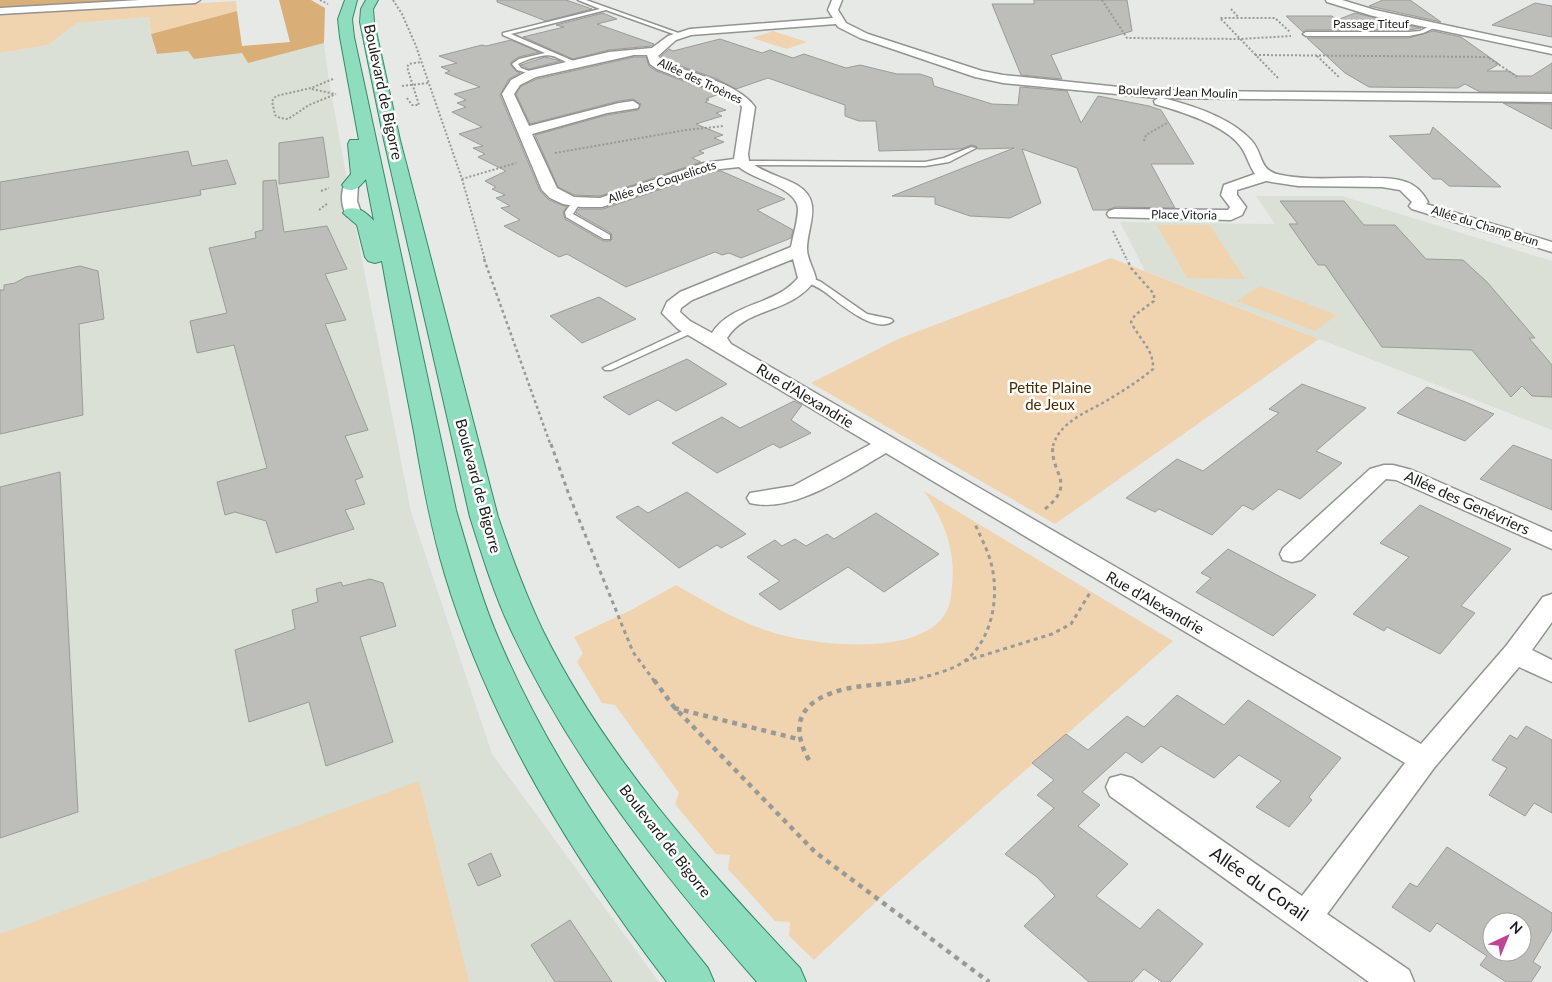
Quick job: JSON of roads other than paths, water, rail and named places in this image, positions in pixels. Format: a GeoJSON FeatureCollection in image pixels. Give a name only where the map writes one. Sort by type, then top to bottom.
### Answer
{"type":"FeatureCollection","features":[{"type":"Feature","properties":{"kind":"main road","name":"Boulevard de Bigorre"},"geometry":{"type":"LineString","coordinates":[[351,0],[345,19],[346,30],[452,552],[466,596],[502,686],[534,750],[622,890],[694,982]]}},
{"type":"Feature","properties":{"kind":"main road","name":"Boulevard de Bigorre"},"geometry":{"type":"LineString","coordinates":[[372,0],[367,9],[367,22],[392,140],[484,517],[519,612],[580,727],[622,789],[675,857],[734,927],[785,982]]}},
{"type":"Feature","properties":{"kind":"main road"},"geometry":{"type":"LineString","coordinates":[[351,185],[360,175],[356,147],[364,119]]}},
{"type":"Feature","properties":{"kind":"main road"},"geometry":{"type":"LineString","coordinates":[[353,213],[366,223],[370,230],[381,293],[438,484]]}},
{"type":"Feature","properties":{"kind":"street"},"geometry":{"type":"LineString","coordinates":[[0,11],[115,2],[195,0]]}},
{"type":"Feature","properties":{"kind":"street"},"geometry":{"type":"LineString","coordinates":[[681,35],[723,29],[838,21],[833,10],[837,0]]}},
{"type":"Feature","properties":{"kind":"street"},"geometry":{"type":"LineString","coordinates":[[1332,0],[1359,10],[1552,51]]}},
{"type":"Feature","properties":{"kind":"street","name":"Boulevard Jean Moulin"},"geometry":{"type":"LineString","coordinates":[[838,21],[850,30],[880,42],[990,77],[1138,93],[1552,98]]}},
{"type":"Feature","properties":{"kind":"street","name":"Allée des Coquelicots"},"geometry":{"type":"LineString","coordinates":[[681,35],[666,42],[655,51],[634,52],[575,64],[532,74],[515,83],[508,94],[550,190],[557,196],[576,202],[602,202],[709,166],[743,162]]}},
{"type":"Feature","properties":{"kind":"street","name":"Allée des Troènes"},"geometry":{"type":"LineString","coordinates":[[655,51],[652,56],[654,61],[661,66],[744,99],[749,106],[741,154],[743,162]]}},
{"type":"Feature","properties":{"kind":"street"},"geometry":{"type":"LineString","coordinates":[[1138,93],[1197,114],[1238,136],[1252,152],[1258,169],[1265,176]]}},
{"type":"Feature","properties":{"kind":"street"},"geometry":{"type":"LineString","coordinates":[[525,131],[546,128],[618,107],[633,106]]}},
{"type":"Feature","properties":{"kind":"street"},"geometry":{"type":"LineString","coordinates":[[724,348],[718,338],[722,328],[732,321],[796,293],[807,279],[807,270],[799,250],[803,238],[805,216],[805,201],[802,195],[753,171],[743,162]]}},
{"type":"Feature","properties":{"kind":"street","name":"Allée du Champ Brun"},"geometry":{"type":"LineString","coordinates":[[1265,176],[1302,182],[1394,183],[1404,185],[1419,199],[1420,202],[1417,206]]}},
{"type":"Feature","properties":{"kind":"street","name":"Place Vitoria"},"geometry":{"type":"LineString","coordinates":[[1115,214],[1231,215],[1236,212],[1238,207],[1228,195],[1229,188],[1265,176]]}},
{"type":"Feature","properties":{"kind":"street","name":"Allée du Champ Brun"},"geometry":{"type":"LineString","coordinates":[[1350,183],[1363,190],[1552,247]]}},
{"type":"Feature","properties":{"kind":"street"},"geometry":{"type":"LineString","coordinates":[[351,185],[349,201],[353,213]]}},
{"type":"Feature","properties":{"kind":"street","name":"Rue d'Alexandrie"},"geometry":{"type":"LineString","coordinates":[[799,250],[678,300],[673,306],[671,313],[691,330],[1424,760]]}},
{"type":"Feature","properties":{"kind":"street"},"geometry":{"type":"LineString","coordinates":[[758,498],[782,496],[801,490],[886,444]]}},
{"type":"Feature","properties":{"kind":"street","name":"Allée des Genévriers"},"geometry":{"type":"LineString","coordinates":[[1292,554],[1370,481],[1384,472],[1404,474],[1552,541]]}},
{"type":"Feature","properties":{"kind":"street"},"geometry":{"type":"LineString","coordinates":[[1305,917],[1424,760],[1514,653],[1552,603]]}},
{"type":"Feature","properties":{"kind":"street"},"geometry":{"type":"LineString","coordinates":[[1514,653],[1552,672]]}},
{"type":"Feature","properties":{"kind":"street","name":"Allée du Corail"},"geometry":{"type":"LineString","coordinates":[[1121,787],[1397,982]]}},
{"type":"Feature","properties":{"kind":"lane"},"geometry":{"type":"LineString","coordinates":[[581,0],[681,35]]}},
{"type":"Feature","properties":{"kind":"lane"},"geometry":{"type":"LineString","coordinates":[[575,64],[505,34],[605,9]]}},
{"type":"Feature","properties":{"kind":"lane","name":"Passage Titeuf"},"geometry":{"type":"LineString","coordinates":[[1306,34],[1409,34],[1421,32],[1434,26]]}},
{"type":"Feature","properties":{"kind":"lane"},"geometry":{"type":"LineString","coordinates":[[532,74],[519,69],[515,64],[521,60],[551,53]]}},
{"type":"Feature","properties":{"kind":"lane"},"geometry":{"type":"LineString","coordinates":[[743,162],[924,164],[946,160],[973,148]]}},
{"type":"Feature","properties":{"kind":"lane"},"geometry":{"type":"LineString","coordinates":[[576,202],[568,212],[569,215],[607,237]]}},
{"type":"Feature","properties":{"kind":"lane"},"geometry":{"type":"LineString","coordinates":[[807,279],[824,286],[859,315],[869,320],[888,321]]}},
{"type":"Feature","properties":{"kind":"lane"},"geometry":{"type":"LineString","coordinates":[[608,368],[691,330]]}},
{"type":"Feature","properties":{"kind":"park label","name":"Petite Plaine de Jeux"},"geometry":{"type":"Point","coordinates":[1050,396]}}]}
